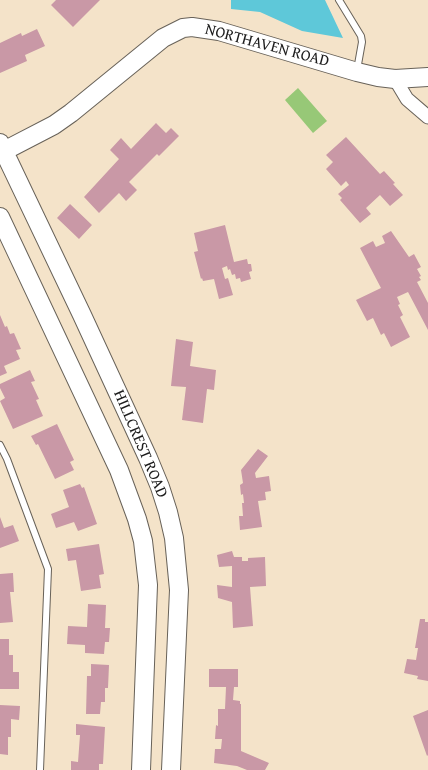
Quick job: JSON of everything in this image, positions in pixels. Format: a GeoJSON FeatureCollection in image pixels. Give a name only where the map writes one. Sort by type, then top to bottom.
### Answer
{"type":"FeatureCollection","features":[{"type":"Feature","properties":{"kind":"main road","name":"NORTHAVEN ROAD"},"geometry":{"type":"LineString","coordinates":[[1,149],[47,129],[66,117],[163,38],[182,28],[192,27],[219,31],[378,77],[395,79],[428,77]]}},
{"type":"Feature","properties":{"kind":"main road","name":"HILLCREST ROAD"},"geometry":{"type":"LineString","coordinates":[[1,149],[148,458],[168,512],[175,544],[179,590],[171,770]]}},
{"type":"Feature","properties":{"kind":"main road","name":"HILLCREST ROAD"},"geometry":{"type":"LineString","coordinates":[[0,217],[119,470],[137,519],[143,541],[148,585],[141,770]]}},
{"type":"Feature","properties":{"kind":"street"},"geometry":{"type":"LineString","coordinates":[[395,79],[407,98],[428,117]]}},
{"type":"Feature","properties":{"kind":"lane"},"geometry":{"type":"LineString","coordinates":[[339,0],[361,36],[362,42],[357,72]]}},
{"type":"Feature","properties":{"kind":"lane"},"geometry":{"type":"LineString","coordinates":[[0,445],[7,459],[48,569],[40,770]]}},
{"type":"Feature","properties":{"kind":"green space"},"geometry":{"type":"Polygon","coordinates":[[[298,88],[327,121],[313,133],[285,100],[298,88]]]}},
{"type":"Feature","properties":{"kind":"water"},"geometry":{"type":"Polygon","coordinates":[[[231,0],[325,0],[343,38],[302,31],[260,12],[231,9],[231,0]]]}},
{"type":"Feature","properties":{"kind":"building"},"geometry":{"type":"Polygon","coordinates":[[[56,0],[100,0],[73,27],[51,5],[56,0]]]}},
{"type":"Feature","properties":{"kind":"building"},"geometry":{"type":"Polygon","coordinates":[[[37,29],[45,46],[25,55],[27,61],[0,73],[0,43],[21,33],[22,36],[37,29]]]}},
{"type":"Feature","properties":{"kind":"building"},"geometry":{"type":"Polygon","coordinates":[[[156,123],[166,133],[171,128],[179,136],[159,156],[157,154],[129,182],[137,190],[126,201],[119,193],[99,213],[84,197],[119,159],[110,150],[121,138],[131,149],[156,123]]]}},
{"type":"Feature","properties":{"kind":"building"},"geometry":{"type":"Polygon","coordinates":[[[346,137],[380,174],[384,171],[403,195],[390,206],[380,195],[366,208],[371,214],[360,223],[340,200],[342,198],[338,194],[349,185],[346,181],[341,186],[326,169],[333,162],[326,155],[346,137]]]}},
{"type":"Feature","properties":{"kind":"building"},"geometry":{"type":"Polygon","coordinates":[[[70,204],[92,225],[79,239],[57,218],[70,204]]]}},
{"type":"Feature","properties":{"kind":"building"},"geometry":{"type":"Polygon","coordinates":[[[225,225],[234,262],[247,259],[248,264],[251,264],[252,271],[249,272],[251,279],[241,282],[240,278],[236,279],[235,274],[232,275],[227,266],[222,268],[225,279],[228,278],[233,295],[219,299],[214,279],[203,281],[202,278],[201,279],[194,252],[198,251],[194,233],[225,225]]]}},
{"type":"Feature","properties":{"kind":"building"},"geometry":{"type":"Polygon","coordinates":[[[391,231],[409,257],[414,254],[421,267],[417,269],[421,276],[419,277],[421,280],[417,282],[428,303],[428,330],[408,292],[397,297],[400,304],[398,305],[403,315],[400,317],[410,337],[391,347],[384,333],[381,335],[373,318],[367,321],[356,300],[381,288],[360,248],[373,241],[376,247],[385,243],[382,236],[391,231]]]}},
{"type":"Feature","properties":{"kind":"building"},"geometry":{"type":"Polygon","coordinates":[[[0,315],[10,334],[14,333],[21,349],[16,350],[20,359],[4,366],[7,373],[0,376],[0,315]]]}},
{"type":"Feature","properties":{"kind":"building"},"geometry":{"type":"Polygon","coordinates":[[[176,339],[193,342],[190,366],[216,370],[214,390],[207,389],[203,423],[182,420],[186,387],[171,386],[176,339]]]}},
{"type":"Feature","properties":{"kind":"building"},"geometry":{"type":"Polygon","coordinates":[[[30,370],[35,381],[31,382],[39,399],[36,400],[43,416],[13,429],[0,401],[5,398],[0,388],[0,384],[30,370]]]}},
{"type":"Feature","properties":{"kind":"building"},"geometry":{"type":"Polygon","coordinates":[[[57,424],[74,460],[70,462],[74,470],[55,479],[38,444],[36,445],[31,436],[57,424]]]}},
{"type":"Feature","properties":{"kind":"building"},"geometry":{"type":"Polygon","coordinates":[[[258,449],[268,456],[255,473],[256,478],[269,476],[271,491],[265,492],[266,500],[258,501],[262,527],[240,530],[239,516],[243,516],[242,503],[244,503],[240,485],[243,483],[241,470],[258,449]]]}},
{"type":"Feature","properties":{"kind":"building"},"geometry":{"type":"Polygon","coordinates":[[[80,484],[82,488],[84,487],[97,524],[78,531],[74,522],[56,528],[51,514],[69,507],[63,490],[80,484]]]}},
{"type":"Feature","properties":{"kind":"building"},"geometry":{"type":"Polygon","coordinates":[[[0,517],[4,528],[13,525],[19,541],[0,548],[0,517]]]}},
{"type":"Feature","properties":{"kind":"building"},"geometry":{"type":"Polygon","coordinates":[[[99,544],[104,574],[99,575],[101,588],[81,591],[76,560],[68,561],[66,549],[99,544]]]}},
{"type":"Feature","properties":{"kind":"building"},"geometry":{"type":"Polygon","coordinates":[[[232,551],[234,557],[242,557],[242,561],[248,561],[248,558],[265,557],[266,586],[250,587],[253,626],[233,628],[232,602],[218,598],[217,585],[232,587],[232,566],[219,567],[217,555],[232,551]]]}},
{"type":"Feature","properties":{"kind":"building"},"geometry":{"type":"Polygon","coordinates":[[[13,573],[14,592],[10,592],[13,622],[0,623],[0,574],[13,573]]]}},
{"type":"Feature","properties":{"kind":"building"},"geometry":{"type":"Polygon","coordinates":[[[88,604],[106,605],[105,628],[110,628],[109,642],[105,642],[104,654],[85,653],[85,645],[67,644],[68,626],[87,627],[88,604]]]}},
{"type":"Feature","properties":{"kind":"building"},"geometry":{"type":"Polygon","coordinates":[[[420,619],[425,619],[425,622],[428,622],[428,681],[417,679],[418,676],[404,673],[407,659],[416,660],[418,648],[415,648],[420,619]]]}},
{"type":"Feature","properties":{"kind":"building"},"geometry":{"type":"Polygon","coordinates":[[[0,639],[9,639],[9,655],[13,655],[13,672],[19,672],[19,689],[0,689],[0,639]]]}},
{"type":"Feature","properties":{"kind":"building"},"geometry":{"type":"Polygon","coordinates":[[[91,664],[109,665],[108,688],[105,688],[105,702],[101,702],[100,714],[86,714],[87,676],[91,676],[91,664]]]}},
{"type":"Feature","properties":{"kind":"building"},"geometry":{"type":"Polygon","coordinates":[[[209,669],[238,669],[238,687],[234,687],[233,700],[240,701],[241,704],[241,751],[269,763],[265,770],[247,770],[237,766],[214,763],[215,749],[221,749],[222,739],[215,739],[216,725],[218,726],[218,709],[225,709],[226,687],[209,687],[209,669]]]}},
{"type":"Feature","properties":{"kind":"building"},"geometry":{"type":"Polygon","coordinates":[[[0,705],[20,706],[19,720],[11,719],[11,737],[8,737],[8,755],[0,754],[0,705]]]}},
{"type":"Feature","properties":{"kind":"building"},"geometry":{"type":"Polygon","coordinates":[[[428,710],[428,755],[427,756],[413,716],[428,710]]]}},
{"type":"Feature","properties":{"kind":"building"},"geometry":{"type":"Polygon","coordinates":[[[76,724],[105,727],[103,764],[99,764],[99,770],[71,770],[71,761],[78,762],[80,735],[76,735],[76,724]]]}}]}
